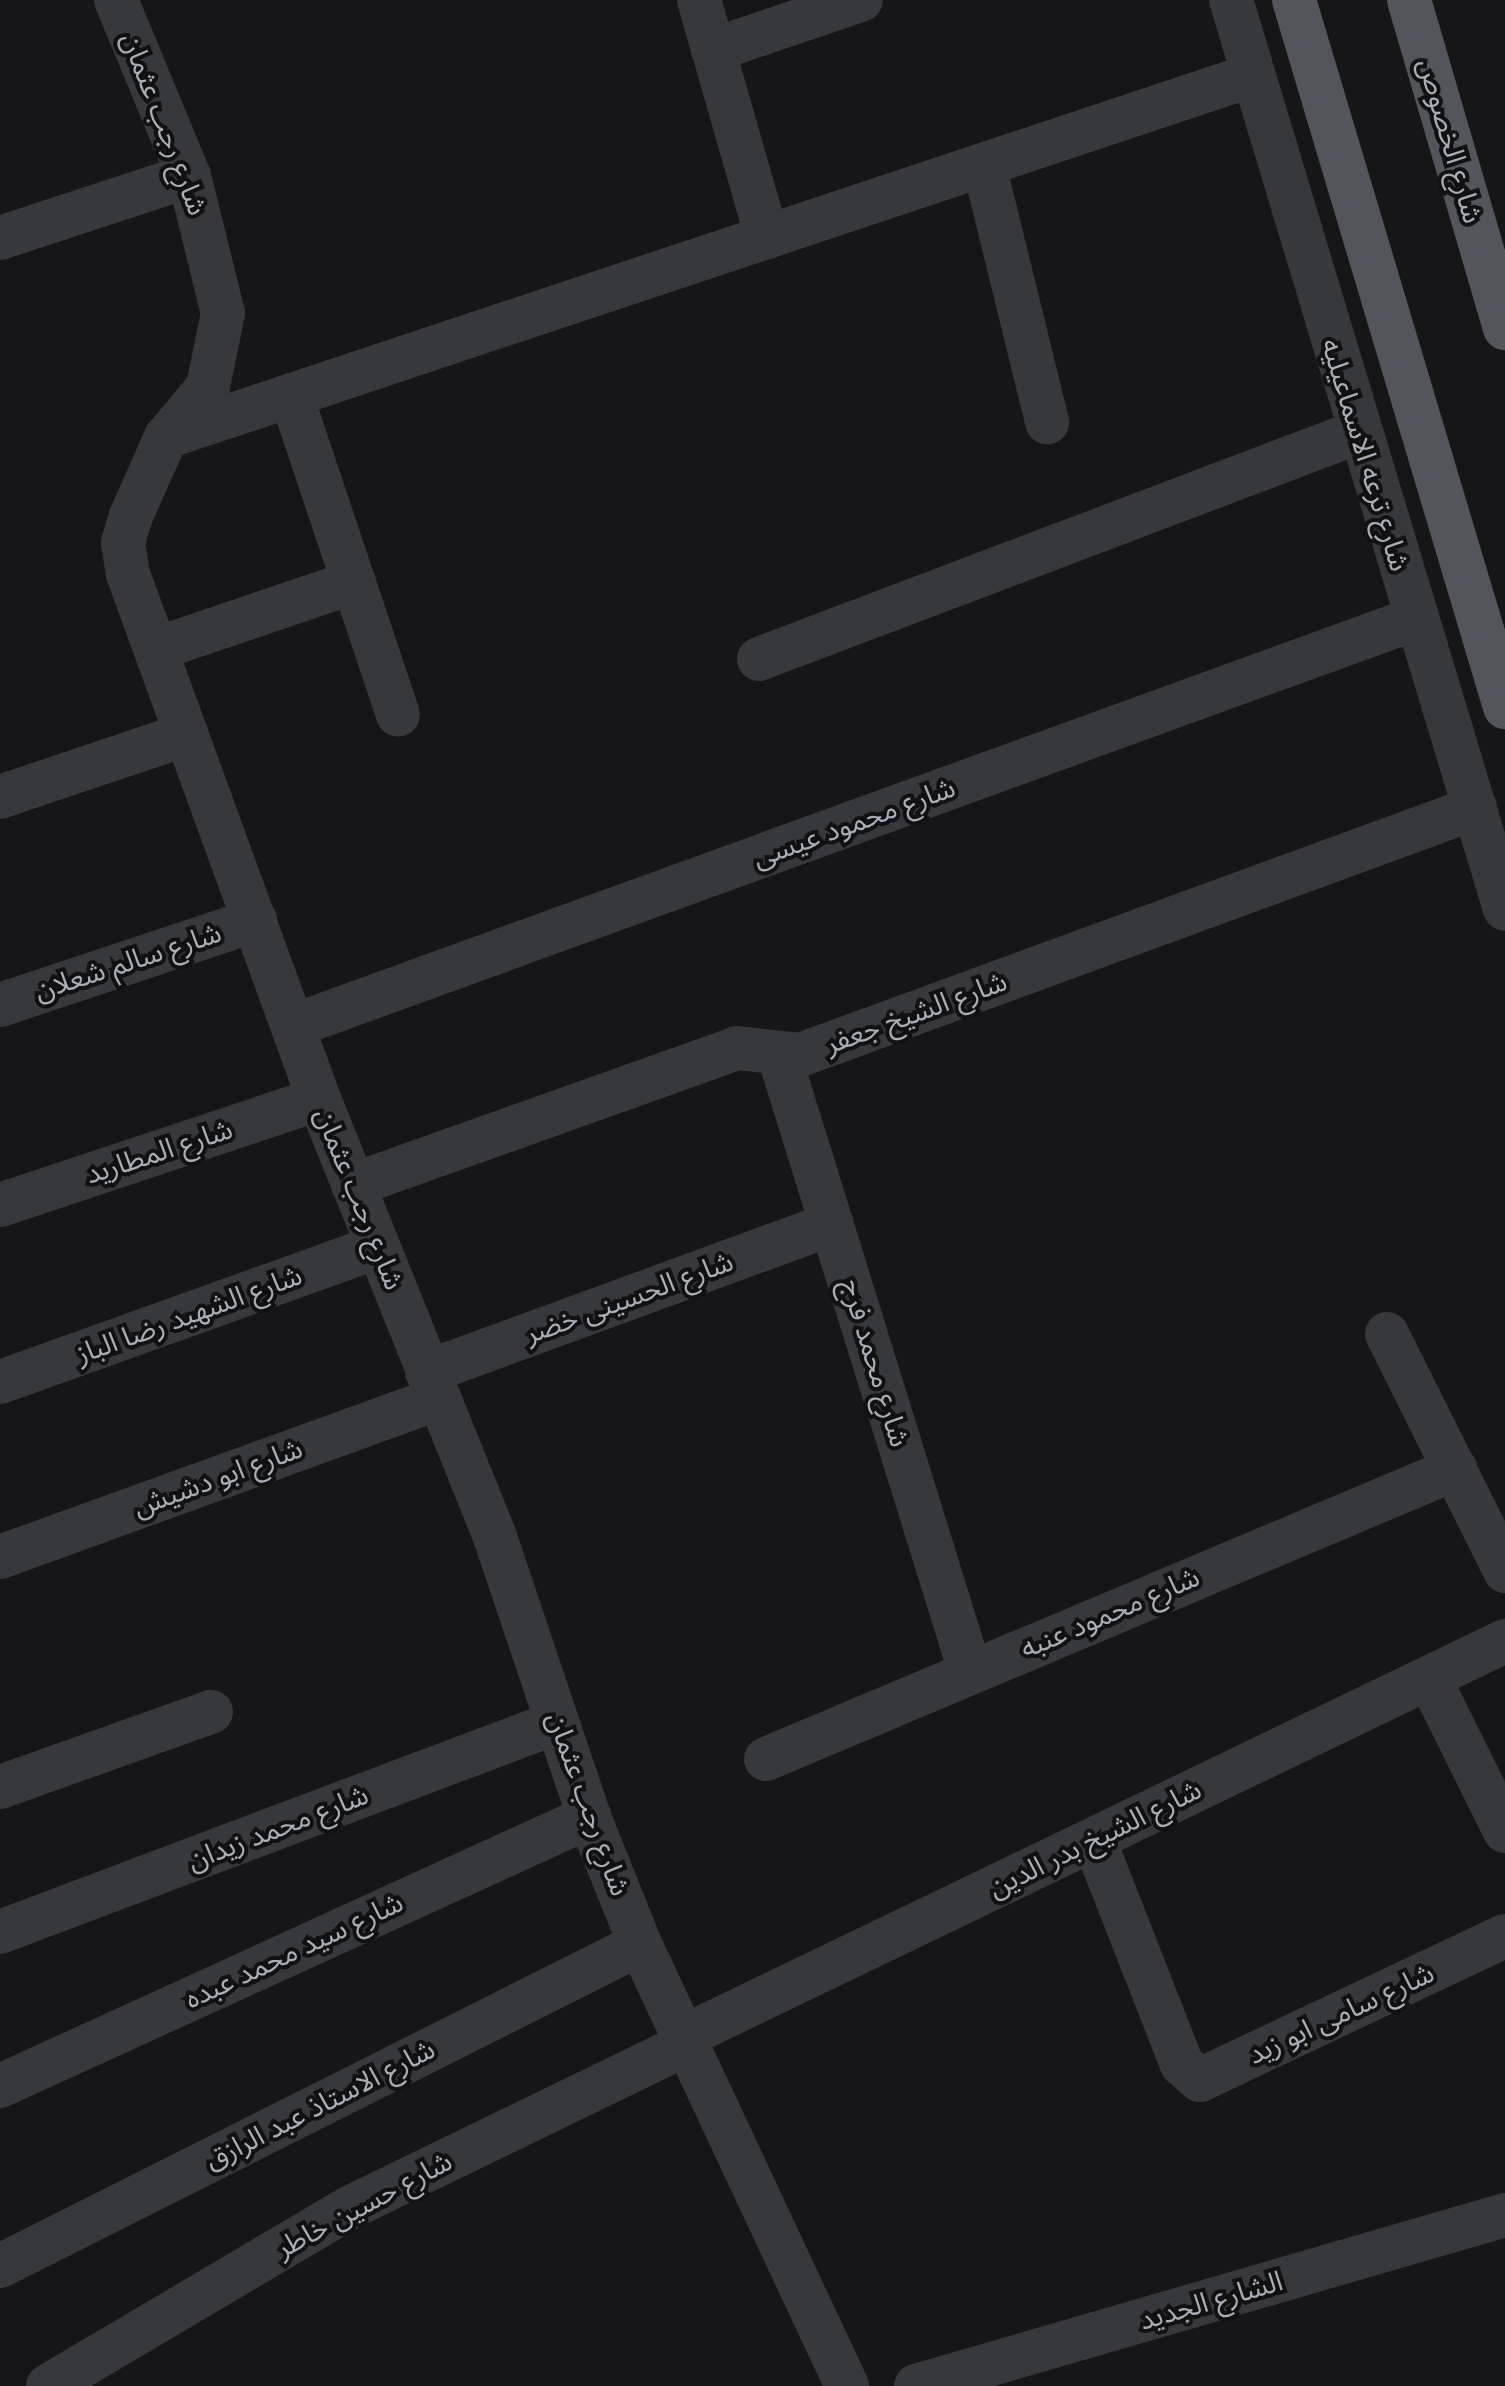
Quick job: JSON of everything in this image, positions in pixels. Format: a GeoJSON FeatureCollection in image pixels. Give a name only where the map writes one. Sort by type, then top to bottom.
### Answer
{"type":"FeatureCollection","features":[{"type":"Feature","properties":{"kind":"main road"},"geometry":{"type":"LineString","coordinates":[[1294,0],[1485,650],[1505,707]]}},
{"type":"Feature","properties":{"kind":"main road","name":"شارع الخصوص"},"geometry":{"type":"LineString","coordinates":[[1409,0],[1505,328]]}},
{"type":"Feature","properties":{"kind":"street","name":"شارع رجب عثمان"},"geometry":{"type":"LineString","coordinates":[[116,0],[189,176],[218,285],[221,347],[208,387],[166,437],[123,543],[156,649],[319,1099],[501,1551],[555,1723],[589,1817],[640,1944],[847,2386]]}},
{"type":"Feature","properties":{"kind":"street"},"geometry":{"type":"LineString","coordinates":[[699,0],[767,237]]}},
{"type":"Feature","properties":{"kind":"street"},"geometry":{"type":"LineString","coordinates":[[713,50],[861,0]]}},
{"type":"Feature","properties":{"kind":"street","name":"شارع ترعه الاسماعيليه"},"geometry":{"type":"LineString","coordinates":[[1231,0],[1414,619],[1505,909]]}},
{"type":"Feature","properties":{"kind":"street"},"geometry":{"type":"LineString","coordinates":[[166,437],[1253,75]]}},
{"type":"Feature","properties":{"kind":"street"},"geometry":{"type":"LineString","coordinates":[[984,165],[1047,422]]}},
{"type":"Feature","properties":{"kind":"street"},"geometry":{"type":"LineString","coordinates":[[0,238],[189,176]]}},
{"type":"Feature","properties":{"kind":"street"},"geometry":{"type":"LineString","coordinates":[[291,395],[398,715]]}},
{"type":"Feature","properties":{"kind":"street"},"geometry":{"type":"LineString","coordinates":[[759,659],[1358,432]]}},
{"type":"Feature","properties":{"kind":"street"},"geometry":{"type":"LineString","coordinates":[[156,649],[354,582]]}},
{"type":"Feature","properties":{"kind":"street","name":"شارع محمود عيسى"},"geometry":{"type":"LineString","coordinates":[[293,1026],[1414,619]]}},
{"type":"Feature","properties":{"kind":"street"},"geometry":{"type":"LineString","coordinates":[[0,797],[187,734]]}},
{"type":"Feature","properties":{"kind":"street","name":"شارع الشيخ جعفر"},"geometry":{"type":"LineString","coordinates":[[353,1185],[737,1048],[800,1055],[1475,808]]}},
{"type":"Feature","properties":{"kind":"street","name":"شارع سالم شعلان"},"geometry":{"type":"LineString","coordinates":[[0,1005],[255,920]]}},
{"type":"Feature","properties":{"kind":"street","name":"شارع محمد فرج"},"geometry":{"type":"LineString","coordinates":[[779,1055],[970,1671]]}},
{"type":"Feature","properties":{"kind":"street","name":"شارع المطاريد"},"geometry":{"type":"LineString","coordinates":[[0,1205],[319,1099]]}},
{"type":"Feature","properties":{"kind":"street","name":"شارع الحسينى خضر"},"geometry":{"type":"LineString","coordinates":[[432,1386],[832,1224]]}},
{"type":"Feature","properties":{"kind":"street","name":"شارع الشهيد رضا الباز"},"geometry":{"type":"LineString","coordinates":[[0,1382],[378,1247]]}},
{"type":"Feature","properties":{"kind":"street"},"geometry":{"type":"LineString","coordinates":[[1387,1334],[1505,1571]]}},
{"type":"Feature","properties":{"kind":"street","name":"شارع ابو دشيش"},"geometry":{"type":"LineString","coordinates":[[0,1557],[432,1386]]}},
{"type":"Feature","properties":{"kind":"street","name":"شارع محمود عنبه"},"geometry":{"type":"LineString","coordinates":[[766,1759],[1455,1469]]}},
{"type":"Feature","properties":{"kind":"street","name":"شارع الشيخ بدر الدين"},"geometry":{"type":"LineString","coordinates":[[687,2039],[1505,1641]]}},
{"type":"Feature","properties":{"kind":"street"},"geometry":{"type":"LineString","coordinates":[[1429,1678],[1505,1831]]}},
{"type":"Feature","properties":{"kind":"street"},"geometry":{"type":"LineString","coordinates":[[0,1787],[211,1712]]}},
{"type":"Feature","properties":{"kind":"street","name":"شارع محمد زيدان"},"geometry":{"type":"LineString","coordinates":[[0,1932],[555,1723]]}},
{"type":"Feature","properties":{"kind":"street","name":"شارع سيد محمد عبده"},"geometry":{"type":"LineString","coordinates":[[0,2086],[589,1817]]}},
{"type":"Feature","properties":{"kind":"street","name":"شارع سامى ابو زيد"},"geometry":{"type":"LineString","coordinates":[[1094,1840],[1182,2064],[1205,2078],[1505,1936]]}},
{"type":"Feature","properties":{"kind":"street","name":"شارع الاستاذ عبد الرازق"},"geometry":{"type":"LineString","coordinates":[[0,2266],[640,1944]]}},
{"type":"Feature","properties":{"kind":"street","name":"شارع حسين خاطر"},"geometry":{"type":"LineString","coordinates":[[60,2383],[351,2207],[687,2039]]}},
{"type":"Feature","properties":{"kind":"street","name":"الشارع الجديد"},"geometry":{"type":"LineString","coordinates":[[916,2386],[1505,2215]]}}]}
